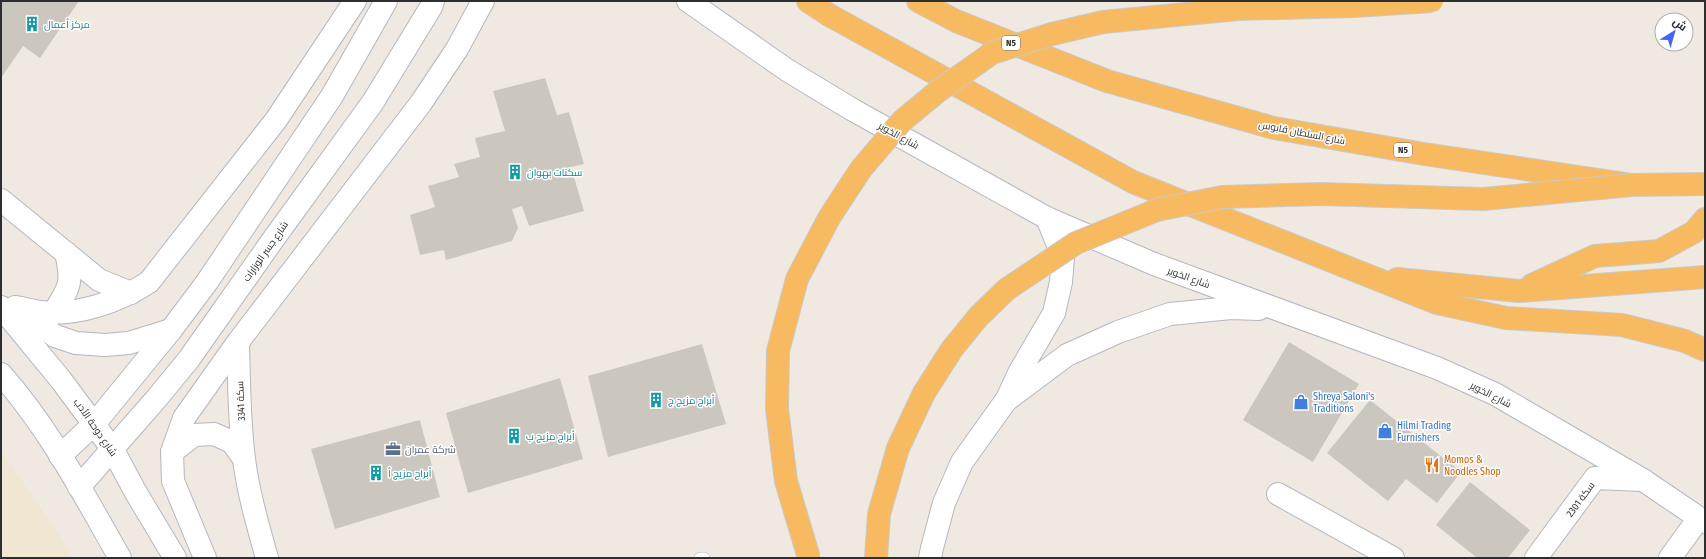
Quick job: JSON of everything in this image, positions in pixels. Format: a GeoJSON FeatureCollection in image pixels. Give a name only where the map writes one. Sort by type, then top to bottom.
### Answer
{"type":"FeatureCollection","features":[{"type":"Feature","properties":{"kind":"highway"},"geometry":{"type":"LineString","coordinates":[[808,1],[829,15],[1133,182],[1437,303],[1506,318],[1622,325],[1685,341],[1705,350]]}},
{"type":"Feature","properties":{"kind":"highway","name":"شارع السلطان قابوس"},"geometry":{"type":"LineString","coordinates":[[918,1],[956,21],[1107,80],[1274,128],[1424,154],[1632,185],[1705,184]]}},
{"type":"Feature","properties":{"kind":"highway"},"geometry":{"type":"LineString","coordinates":[[809,558],[786,481],[777,409],[778,351],[797,278],[829,218],[862,169],[902,121],[937,92],[992,53],[1052,34],[1103,22],[1238,9],[1354,6],[1432,1]]}},
{"type":"Feature","properties":{"kind":"highway"},"geometry":{"type":"LineString","coordinates":[[876,558],[879,514],[898,448],[924,393],[952,349],[979,316],[1007,289],[1076,243],[1157,210],[1222,197],[1322,194],[1483,199],[1632,185]]}},
{"type":"Feature","properties":{"kind":"highway"},"geometry":{"type":"LineString","coordinates":[[1519,291],[1595,256],[1659,251],[1694,232],[1705,219]]}},
{"type":"Feature","properties":{"kind":"highway"},"geometry":{"type":"LineString","coordinates":[[1372,277],[1519,291],[1705,277]]}},
{"type":"Feature","properties":{"kind":"main road"},"geometry":{"type":"LineString","coordinates":[[6,303],[40,312],[90,308],[131,294],[149,282],[276,120],[355,1]]}},
{"type":"Feature","properties":{"kind":"main road"},"geometry":{"type":"LineString","coordinates":[[60,456],[95,423],[171,330],[206,282],[332,96],[386,1]]}},
{"type":"Feature","properties":{"kind":"main road"},"geometry":{"type":"LineString","coordinates":[[205,558],[173,481],[172,452],[184,418],[238,342],[421,103],[457,49],[483,1]]}},
{"type":"Feature","properties":{"kind":"main road","name":"شارع الخوير"},"geometry":{"type":"LineString","coordinates":[[688,1],[787,70],[853,110],[1047,218],[1154,264],[1437,368],[1495,394],[1643,480],[1702,520]]}},
{"type":"Feature","properties":{"kind":"main road","name":"شارع جسر الوزارات"},"geometry":{"type":"LineString","coordinates":[[79,487],[113,450],[189,359],[272,241],[373,102],[432,4]]}},
{"type":"Feature","properties":{"kind":"main road"},"geometry":{"type":"LineString","coordinates":[[1,200],[99,280],[131,294]]}},
{"type":"Feature","properties":{"kind":"main road"},"geometry":{"type":"LineString","coordinates":[[930,558],[944,503],[962,462],[1007,399],[1020,371],[1054,313],[1061,282],[1063,257],[1047,218]]}},
{"type":"Feature","properties":{"kind":"main road"},"geometry":{"type":"LineString","coordinates":[[54,312],[66,294],[71,273],[66,253]]}},
{"type":"Feature","properties":{"kind":"main road"},"geometry":{"type":"LineString","coordinates":[[6,303],[55,336],[76,343],[106,345],[129,343],[171,330]]}},
{"type":"Feature","properties":{"kind":"main road","name":"شارع دوحة الأدب"},"geometry":{"type":"LineString","coordinates":[[6,303],[95,423],[113,450],[135,492],[175,558]]}},
{"type":"Feature","properties":{"kind":"main road"},"geometry":{"type":"LineString","coordinates":[[1007,399],[1067,355],[1118,332],[1170,314],[1231,308],[1279,310]]}},
{"type":"Feature","properties":{"kind":"main road","name":"سكة 3341"},"geometry":{"type":"LineString","coordinates":[[238,342],[239,387],[244,459],[267,558]]}},
{"type":"Feature","properties":{"kind":"main road"},"geometry":{"type":"LineString","coordinates":[[1,374],[29,409],[60,456],[120,558]]}},
{"type":"Feature","properties":{"kind":"main road","name":"سكة 3341"},"geometry":{"type":"LineString","coordinates":[[172,452],[194,435],[214,434],[232,442],[244,459]]}},
{"type":"Feature","properties":{"kind":"main road","name":"سكة 2301"},"geometry":{"type":"LineString","coordinates":[[1536,558],[1595,478],[1643,480]]}},
{"type":"Feature","properties":{"kind":"main road"},"geometry":{"type":"LineString","coordinates":[[1278,494],[1393,558]]}},
{"type":"Feature","properties":{"kind":"main road"},"geometry":{"type":"LineString","coordinates":[[1672,557],[1702,520]]}},
{"type":"Feature","properties":{"kind":"shaded area"},"geometry":{"type":"Polygon","coordinates":[[[1,451],[59,535],[72,558],[1,558],[1,451]]]}},
{"type":"Feature","properties":{"kind":"building","name":"مركز أعمال"},"geometry":{"type":"Polygon","coordinates":[[[1,1],[79,1],[40,58],[23,46],[1,78],[1,1]]]}},
{"type":"Feature","properties":{"kind":"building","name":"سكنات بهوان"},"geometry":{"type":"Polygon","coordinates":[[[545,78],[557,115],[569,112],[584,164],[571,167],[584,211],[529,226],[522,206],[512,209],[518,228],[512,241],[446,260],[444,250],[420,255],[410,215],[435,207],[428,186],[459,177],[454,164],[480,157],[475,138],[505,131],[493,91],[545,78]]]}},
{"type":"Feature","properties":{"kind":"building","name":"Shreya Saloni's Traditions"},"geometry":{"type":"Polygon","coordinates":[[[1289,342],[1359,384],[1313,462],[1243,420],[1289,342]]]}},
{"type":"Feature","properties":{"kind":"building","name":"أبراج مزيج ج"},"geometry":{"type":"Polygon","coordinates":[[[702,344],[726,424],[608,457],[588,376],[702,344]]]}},
{"type":"Feature","properties":{"kind":"building","name":"أبراج مزيج ب"},"geometry":{"type":"Polygon","coordinates":[[[560,378],[583,459],[468,493],[446,413],[560,378]]]}},
{"type":"Feature","properties":{"kind":"building"},"geometry":{"type":"Polygon","coordinates":[[[1370,400],[1461,472],[1437,503],[1406,479],[1388,501],[1327,453],[1370,400]]]}},
{"type":"Feature","properties":{"kind":"building","name":"أبراج مزيج أ"},"geometry":{"type":"Polygon","coordinates":[[[420,420],[440,497],[335,529],[311,449],[420,420]]]}},
{"type":"Feature","properties":{"kind":"building"},"geometry":{"type":"Polygon","coordinates":[[[1470,482],[1530,530],[1508,558],[1477,558],[1436,525],[1470,482]]]}},
{"type":"Feature","properties":{"kind":"place","name":"مركز أعمال"},"geometry":{"type":"Point","coordinates":[32,24]}},
{"type":"Feature","properties":{"kind":"place","name":"سكنات بهوان"},"geometry":{"type":"Point","coordinates":[515,172]}},
{"type":"Feature","properties":{"kind":"place","name":"أبراج مزيج ج"},"geometry":{"type":"Point","coordinates":[656,400]}},
{"type":"Feature","properties":{"kind":"place","name":"Shreya Saloni's Traditions"},"geometry":{"type":"Point","coordinates":[1301,402]}},
{"type":"Feature","properties":{"kind":"place","name":"Hilmi Trading Furnishers"},"geometry":{"type":"Point","coordinates":[1385,431]}},
{"type":"Feature","properties":{"kind":"place","name":"أبراج مزيج ب"},"geometry":{"type":"Point","coordinates":[514,436]}},
{"type":"Feature","properties":{"kind":"place","name":"شركة عمران"},"geometry":{"type":"Point","coordinates":[393,449]}},
{"type":"Feature","properties":{"kind":"place","name":"Momos & Noodles Shop"},"geometry":{"type":"Point","coordinates":[1432,465]}},
{"type":"Feature","properties":{"kind":"place","name":"أبراج مزيج أ"},"geometry":{"type":"Point","coordinates":[376,473]}}]}
